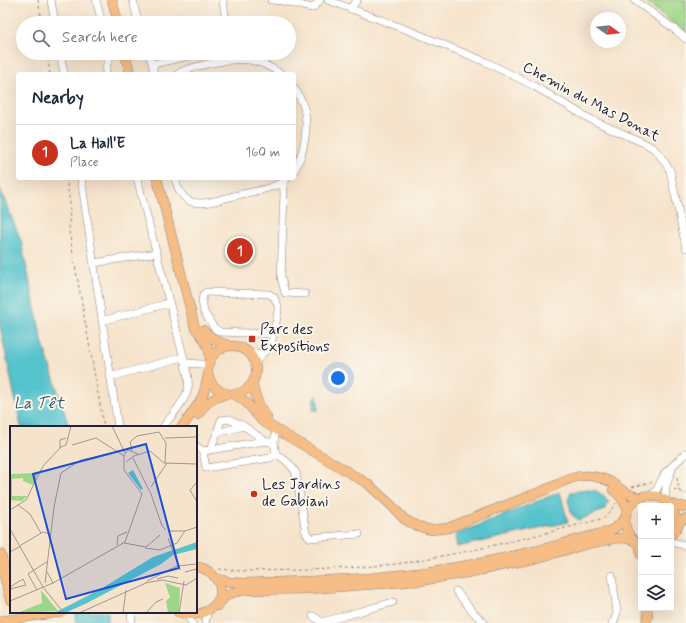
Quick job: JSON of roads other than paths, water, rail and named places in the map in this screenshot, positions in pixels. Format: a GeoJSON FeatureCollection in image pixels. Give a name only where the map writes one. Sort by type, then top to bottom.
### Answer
{"type":"FeatureCollection","features":[{"type":"Feature","properties":{"kind":"highway"},"geometry":{"type":"LineString","coordinates":[[0,555],[10,596]]}},
{"type":"Feature","properties":{"kind":"highway"},"geometry":{"type":"LineString","coordinates":[[13,613],[14,623]]}},
{"type":"Feature","properties":{"kind":"main road"},"geometry":{"type":"LineString","coordinates":[[112,0],[116,16]]}},
{"type":"Feature","properties":{"kind":"main road"},"geometry":{"type":"LineString","coordinates":[[127,60],[130,72]]}},
{"type":"Feature","properties":{"kind":"main road"},"geometry":{"type":"LineString","coordinates":[[158,180],[195,328],[204,339],[208,347],[210,382],[214,387],[247,403],[262,421],[368,484],[404,519],[417,526],[431,530],[448,528],[546,490],[569,479],[580,476],[590,476],[610,482],[623,495],[626,505],[625,526],[628,533],[638,543]]}},
{"type":"Feature","properties":{"kind":"main road"},"geometry":{"type":"LineString","coordinates":[[193,316],[208,336],[228,346]]}},
{"type":"Feature","properties":{"kind":"main road"},"geometry":{"type":"LineString","coordinates":[[183,426],[204,392],[208,367],[215,352],[221,348],[234,345],[246,350],[251,354],[255,363],[255,377],[252,383],[241,392],[212,399],[206,404],[190,426]]}},
{"type":"Feature","properties":{"kind":"main road"},"geometry":{"type":"LineString","coordinates":[[252,383],[259,406],[266,418],[276,428]]}},
{"type":"Feature","properties":{"kind":"main road"},"geometry":{"type":"LineString","coordinates":[[623,495],[640,498],[651,496],[658,497],[667,503]]}},
{"type":"Feature","properties":{"kind":"main road"},"geometry":{"type":"LineString","coordinates":[[216,578],[230,582],[266,583],[368,578],[427,572],[488,561],[535,551],[609,531],[614,528],[626,515],[630,506],[640,498]]}},
{"type":"Feature","properties":{"kind":"main road"},"geometry":{"type":"LineString","coordinates":[[674,505],[686,507]]}},
{"type":"Feature","properties":{"kind":"main road"},"geometry":{"type":"LineString","coordinates":[[674,514],[676,524],[674,530]]}},
{"type":"Feature","properties":{"kind":"main road"},"geometry":{"type":"LineString","coordinates":[[674,533],[682,520],[686,518]]}},
{"type":"Feature","properties":{"kind":"main road"},"geometry":{"type":"LineString","coordinates":[[179,613],[190,621],[202,618],[206,619],[224,598],[231,593],[245,590],[310,589],[420,580],[477,572],[592,543],[618,538],[638,543]]}},
{"type":"Feature","properties":{"kind":"main road"},"geometry":{"type":"LineString","coordinates":[[197,565],[212,573],[216,578],[220,592],[220,599],[217,606]]}},
{"type":"Feature","properties":{"kind":"main road"},"geometry":{"type":"LineString","coordinates":[[646,623],[647,611]]}},
{"type":"Feature","properties":{"kind":"main road"},"geometry":{"type":"LineString","coordinates":[[0,621],[55,613]]}},
{"type":"Feature","properties":{"kind":"street"},"geometry":{"type":"LineString","coordinates":[[51,0],[54,16]]}},
{"type":"Feature","properties":{"kind":"street"},"geometry":{"type":"LineString","coordinates":[[96,0],[100,16]]}},
{"type":"Feature","properties":{"kind":"street"},"geometry":{"type":"LineString","coordinates":[[133,0],[136,16]]}},
{"type":"Feature","properties":{"kind":"street"},"geometry":{"type":"LineString","coordinates":[[224,0],[225,16]]}},
{"type":"Feature","properties":{"kind":"street"},"geometry":{"type":"LineString","coordinates":[[271,0],[283,1],[312,8],[320,0]]}},
{"type":"Feature","properties":{"kind":"street","name":"Chemin du Mas Donat"},"geometry":{"type":"LineString","coordinates":[[328,0],[486,62],[534,86],[590,119],[653,148],[660,154],[670,170],[686,248]]}},
{"type":"Feature","properties":{"kind":"street"},"geometry":{"type":"LineString","coordinates":[[350,9],[357,0]]}},
{"type":"Feature","properties":{"kind":"street"},"geometry":{"type":"LineString","coordinates":[[634,0],[686,39]]}},
{"type":"Feature","properties":{"kind":"street"},"geometry":{"type":"LineString","coordinates":[[61,60],[64,72]]}},
{"type":"Feature","properties":{"kind":"street"},"geometry":{"type":"LineString","coordinates":[[106,72],[108,60]]}},
{"type":"Feature","properties":{"kind":"street"},"geometry":{"type":"LineString","coordinates":[[152,60],[153,72]]}},
{"type":"Feature","properties":{"kind":"street"},"geometry":{"type":"LineString","coordinates":[[153,64],[165,60]]}},
{"type":"Feature","properties":{"kind":"street"},"geometry":{"type":"LineString","coordinates":[[182,72],[190,68],[226,60]]}},
{"type":"Feature","properties":{"kind":"street"},"geometry":{"type":"LineString","coordinates":[[255,60],[278,72]]}},
{"type":"Feature","properties":{"kind":"street"},"geometry":{"type":"LineString","coordinates":[[296,92],[304,107],[305,125],[300,159],[296,167]]}},
{"type":"Feature","properties":{"kind":"street"},"geometry":{"type":"LineString","coordinates":[[81,180],[118,426]]}},
{"type":"Feature","properties":{"kind":"street"},"geometry":{"type":"LineString","coordinates":[[138,180],[184,360],[189,388],[186,396],[164,426]]}},
{"type":"Feature","properties":{"kind":"street"},"geometry":{"type":"LineString","coordinates":[[174,180],[180,193],[189,201],[197,203],[210,202],[268,188],[285,180],[281,277],[285,293],[305,294]]}},
{"type":"Feature","properties":{"kind":"street"},"geometry":{"type":"LineString","coordinates":[[94,263],[156,253]]}},
{"type":"Feature","properties":{"kind":"street"},"geometry":{"type":"LineString","coordinates":[[255,363],[263,353],[270,348],[273,334],[278,307],[274,297],[269,294],[206,292],[203,295],[202,301],[204,312],[214,328],[220,332],[273,334]]}},
{"type":"Feature","properties":{"kind":"street"},"geometry":{"type":"LineString","coordinates":[[102,322],[169,303]]}},
{"type":"Feature","properties":{"kind":"street"},"geometry":{"type":"LineString","coordinates":[[251,354],[263,353]]}},
{"type":"Feature","properties":{"kind":"street"},"geometry":{"type":"LineString","coordinates":[[110,377],[184,360],[208,367]]}},
{"type":"Feature","properties":{"kind":"street"},"geometry":{"type":"LineString","coordinates":[[265,441],[244,426],[230,419],[221,420],[217,433],[207,450],[206,468],[270,458],[276,454]]}},
{"type":"Feature","properties":{"kind":"street"},"geometry":{"type":"LineString","coordinates":[[217,433],[244,426]]}},
{"type":"Feature","properties":{"kind":"street"},"geometry":{"type":"LineString","coordinates":[[276,428],[274,443],[276,454],[292,465],[296,473],[306,533],[310,538],[359,534]]}},
{"type":"Feature","properties":{"kind":"street"},"geometry":{"type":"LineString","coordinates":[[197,446],[207,450],[265,441],[274,443]]}},
{"type":"Feature","properties":{"kind":"street"},"geometry":{"type":"LineString","coordinates":[[651,496],[663,485],[674,465],[686,453]]}},
{"type":"Feature","properties":{"kind":"street"},"geometry":{"type":"LineString","coordinates":[[663,485],[669,503]]}},
{"type":"Feature","properties":{"kind":"street"},"geometry":{"type":"LineString","coordinates":[[674,538],[683,545]]}},
{"type":"Feature","properties":{"kind":"street"},"geometry":{"type":"LineString","coordinates":[[612,574],[617,612],[614,622],[612,623]]}},
{"type":"Feature","properties":{"kind":"street"},"geometry":{"type":"LineString","coordinates":[[456,591],[484,623]]}},
{"type":"Feature","properties":{"kind":"street"},"geometry":{"type":"LineString","coordinates":[[313,616],[322,622],[337,621],[393,602]]}},
{"type":"Feature","properties":{"kind":"street"},"geometry":{"type":"LineString","coordinates":[[131,613],[132,623]]}},
{"type":"Feature","properties":{"kind":"water","name":"La Têt"},"geometry":{"type":"Polygon","coordinates":[[[0,189],[21,241],[42,341],[69,426],[21,426],[0,326],[0,189]]]}},
{"type":"Feature","properties":{"kind":"water"},"geometry":{"type":"Polygon","coordinates":[[[318,396],[318,410],[313,410],[314,397],[318,396]]]}},
{"type":"Feature","properties":{"kind":"water"},"geometry":{"type":"Polygon","coordinates":[[[588,490],[597,491],[609,501],[604,510],[579,520],[572,515],[568,500],[571,492],[588,490]]]}},
{"type":"Feature","properties":{"kind":"water"},"geometry":{"type":"Polygon","coordinates":[[[560,492],[568,522],[457,547],[455,535],[560,492]]]}},
{"type":"Feature","properties":{"kind":"water"},"geometry":{"type":"Polygon","coordinates":[[[76,613],[108,613],[108,623],[76,623],[76,613]]]}},
{"type":"Feature","properties":{"kind":"place","name":"La Hall'E"},"geometry":{"type":"Point","coordinates":[240,251]}},
{"type":"Feature","properties":{"kind":"place","name":"Parc des Expositions"},"geometry":{"type":"Point","coordinates":[252,339]}},
{"type":"Feature","properties":{"kind":"place","name":"Les Jardins de Gabiani"},"geometry":{"type":"Point","coordinates":[254,494]}}]}
